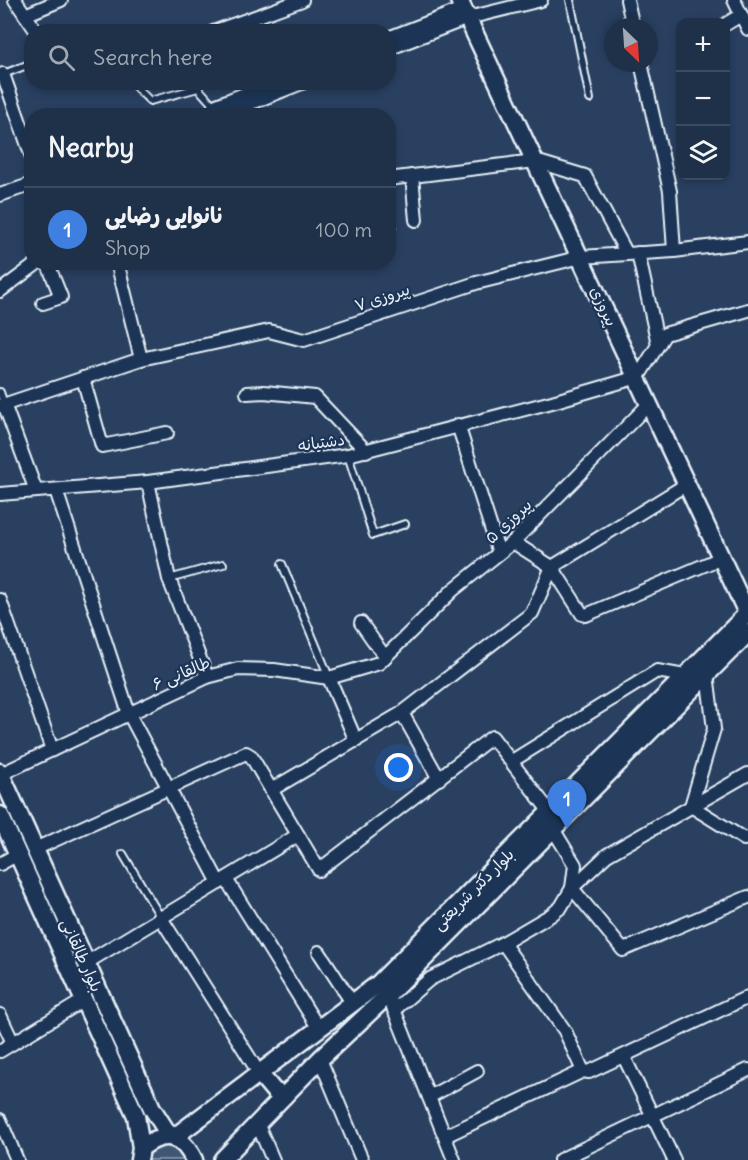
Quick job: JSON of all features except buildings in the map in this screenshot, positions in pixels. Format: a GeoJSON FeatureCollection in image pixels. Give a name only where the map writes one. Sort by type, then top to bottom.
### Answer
{"type":"FeatureCollection","features":[{"type":"Feature","properties":{"kind":"street"},"geometry":{"type":"LineString","coordinates":[[15,0],[32,24]]}},
{"type":"Feature","properties":{"kind":"street"},"geometry":{"type":"LineString","coordinates":[[26,15],[61,0]]}},
{"type":"Feature","properties":{"kind":"street"},"geometry":{"type":"LineString","coordinates":[[235,24],[302,0]]}},
{"type":"Feature","properties":{"kind":"street"},"geometry":{"type":"LineString","coordinates":[[396,35],[463,9],[541,0]]}},
{"type":"Feature","properties":{"kind":"street"},"geometry":{"type":"LineString","coordinates":[[627,0],[631,18]]}},
{"type":"Feature","properties":{"kind":"street"},"geometry":{"type":"LineString","coordinates":[[730,19],[740,7]]}},
{"type":"Feature","properties":{"kind":"street"},"geometry":{"type":"LineString","coordinates":[[740,7],[748,29]]}},
{"type":"Feature","properties":{"kind":"street"},"geometry":{"type":"LineString","coordinates":[[396,45],[463,9]]}},
{"type":"Feature","properties":{"kind":"street","name":"پیروزی"},"geometry":{"type":"LineString","coordinates":[[463,9],[638,377],[748,616]]}},
{"type":"Feature","properties":{"kind":"street"},"geometry":{"type":"LineString","coordinates":[[643,72],[669,191],[674,252]]}},
{"type":"Feature","properties":{"kind":"street"},"geometry":{"type":"LineString","coordinates":[[1,74],[24,136]]}},
{"type":"Feature","properties":{"kind":"street"},"geometry":{"type":"LineString","coordinates":[[228,108],[261,90]]}},
{"type":"Feature","properties":{"kind":"street"},"geometry":{"type":"LineString","coordinates":[[233,108],[282,90]]}},
{"type":"Feature","properties":{"kind":"street"},"geometry":{"type":"LineString","coordinates":[[396,178],[535,161],[585,176],[632,253],[658,344]]}},
{"type":"Feature","properties":{"kind":"street"},"geometry":{"type":"LineString","coordinates":[[412,176],[416,220]]}},
{"type":"Feature","properties":{"kind":"street"},"geometry":{"type":"LineString","coordinates":[[0,195],[24,187]]}},
{"type":"Feature","properties":{"kind":"street","name":"پیروزی ۷"},"geometry":{"type":"LineString","coordinates":[[2,405],[141,359],[269,331],[304,340],[476,283],[581,257],[674,252],[748,242]]}},
{"type":"Feature","properties":{"kind":"street"},"geometry":{"type":"LineString","coordinates":[[0,291],[28,270]]}},
{"type":"Feature","properties":{"kind":"street"},"geometry":{"type":"LineString","coordinates":[[43,303],[61,297],[50,270]]}},
{"type":"Feature","properties":{"kind":"street"},"geometry":{"type":"LineString","coordinates":[[119,270],[141,359]]}},
{"type":"Feature","properties":{"kind":"street"},"geometry":{"type":"LineString","coordinates":[[638,377],[665,334],[748,310]]}},
{"type":"Feature","properties":{"kind":"street","name":"دشتیانه"},"geometry":{"type":"LineString","coordinates":[[0,494],[148,482],[366,452],[638,377]]}},
{"type":"Feature","properties":{"kind":"street"},"geometry":{"type":"LineString","coordinates":[[83,378],[99,444],[102,446],[167,433]]}},
{"type":"Feature","properties":{"kind":"street"},"geometry":{"type":"LineString","coordinates":[[248,393],[315,397],[366,452]]}},
{"type":"Feature","properties":{"kind":"street","name":"پیروزی ۵"},"geometry":{"type":"LineString","coordinates":[[385,657],[453,590],[513,542],[650,403]]}},
{"type":"Feature","properties":{"kind":"street"},"geometry":{"type":"LineString","coordinates":[[2,405],[36,491]]}},
{"type":"Feature","properties":{"kind":"street"},"geometry":{"type":"LineString","coordinates":[[458,425],[499,553]]}},
{"type":"Feature","properties":{"kind":"street"},"geometry":{"type":"LineString","coordinates":[[148,482],[170,579],[207,677]]}},
{"type":"Feature","properties":{"kind":"street"},"geometry":{"type":"LineString","coordinates":[[271,790],[402,714],[532,613],[552,567],[687,484]]}},
{"type":"Feature","properties":{"kind":"street"},"geometry":{"type":"LineString","coordinates":[[56,490],[129,714],[167,790],[222,881],[319,1029]]}},
{"type":"Feature","properties":{"kind":"street"},"geometry":{"type":"LineString","coordinates":[[513,542],[552,567],[582,614],[586,615],[721,558]]}},
{"type":"Feature","properties":{"kind":"street"},"geometry":{"type":"LineString","coordinates":[[0,600],[52,750]]}},
{"type":"Feature","properties":{"kind":"street","name":"بلوار دکتر شریعتی"},"geometry":{"type":"LineString","coordinates":[[658,713],[686,676],[748,616]]}},
{"type":"Feature","properties":{"kind":"street"},"geometry":{"type":"LineString","coordinates":[[361,622],[385,657]]}},
{"type":"Feature","properties":{"kind":"street","name":"بلوار دکتر شریعتی"},"geometry":{"type":"LineString","coordinates":[[140,1154],[154,1139],[171,1137],[378,984],[551,820],[658,713],[707,674],[748,633]]}},
{"type":"Feature","properties":{"kind":"street","name":"طالقانی ۶"},"geometry":{"type":"LineString","coordinates":[[0,773],[207,677],[247,669],[274,670],[329,678],[379,663],[385,657]]}},
{"type":"Feature","properties":{"kind":"street"},"geometry":{"type":"LineString","coordinates":[[512,761],[657,671],[686,676]]}},
{"type":"Feature","properties":{"kind":"street"},"geometry":{"type":"LineString","coordinates":[[691,806],[714,729],[707,674]]}},
{"type":"Feature","properties":{"kind":"street"},"geometry":{"type":"LineString","coordinates":[[329,678],[356,741]]}},
{"type":"Feature","properties":{"kind":"street"},"geometry":{"type":"LineString","coordinates":[[402,714],[439,779]]}},
{"type":"Feature","properties":{"kind":"street"},"geometry":{"type":"LineString","coordinates":[[35,849],[249,754],[319,870],[492,737],[512,761],[551,820],[575,866],[572,888],[623,951],[748,897]]}},
{"type":"Feature","properties":{"kind":"street","name":"بلوار طالقانی"},"geometry":{"type":"LineString","coordinates":[[0,773],[152,1108],[171,1137],[188,1150],[194,1160]]}},
{"type":"Feature","properties":{"kind":"street"},"geometry":{"type":"LineString","coordinates":[[450,1158],[445,1136],[391,1003],[430,979],[503,943],[551,915],[561,907],[572,888],[607,855],[748,774]]}},
{"type":"Feature","properties":{"kind":"street"},"geometry":{"type":"LineString","coordinates":[[691,806],[744,839],[748,838]]}},
{"type":"Feature","properties":{"kind":"street","name":"بلوار طالقانی"},"geometry":{"type":"LineString","coordinates":[[0,815],[136,1116],[140,1154]]}},
{"type":"Feature","properties":{"kind":"street","name":"بلوار دکتر شریعتی"},"geometry":{"type":"LineString","coordinates":[[222,1160],[320,1059],[391,1003],[418,965],[551,820]]}},
{"type":"Feature","properties":{"kind":"street"},"geometry":{"type":"LineString","coordinates":[[86,963],[298,835]]}},
{"type":"Feature","properties":{"kind":"street"},"geometry":{"type":"LineString","coordinates":[[0,864],[18,854]]}},
{"type":"Feature","properties":{"kind":"street"},"geometry":{"type":"LineString","coordinates":[[161,918],[259,1073],[274,1091],[284,1095]]}},
{"type":"Feature","properties":{"kind":"street"},"geometry":{"type":"LineString","coordinates":[[503,943],[565,1031],[583,1071]]}},
{"type":"Feature","properties":{"kind":"street"},"geometry":{"type":"LineString","coordinates":[[319,952],[353,1004]]}},
{"type":"Feature","properties":{"kind":"street"},"geometry":{"type":"LineString","coordinates":[[418,965],[430,979]]}},
{"type":"Feature","properties":{"kind":"street"},"geometry":{"type":"LineString","coordinates":[[445,1136],[583,1071],[589,1072],[624,1058],[748,997]]}},
{"type":"Feature","properties":{"kind":"street"},"geometry":{"type":"LineString","coordinates":[[0,1051],[84,1000]]}},
{"type":"Feature","properties":{"kind":"street"},"geometry":{"type":"LineString","coordinates":[[0,1015],[13,1043]]}},
{"type":"Feature","properties":{"kind":"street"},"geometry":{"type":"LineString","coordinates":[[624,1058],[674,1160]]}},
{"type":"Feature","properties":{"kind":"street"},"geometry":{"type":"LineString","coordinates":[[320,1059],[362,1160]]}},
{"type":"Feature","properties":{"kind":"street"},"geometry":{"type":"LineString","coordinates":[[560,1160],[748,1070]]}},
{"type":"Feature","properties":{"kind":"street"},"geometry":{"type":"LineString","coordinates":[[429,1097],[477,1071]]}},
{"type":"Feature","properties":{"kind":"street"},"geometry":{"type":"LineString","coordinates":[[0,1120],[17,1160]]}},
{"type":"Feature","properties":{"kind":"street"},"geometry":{"type":"LineString","coordinates":[[257,1123],[273,1160]]}},
{"type":"Feature","properties":{"kind":"lane"},"geometry":{"type":"LineString","coordinates":[[570,0],[590,99]]}},
{"type":"Feature","properties":{"kind":"lane"},"geometry":{"type":"LineString","coordinates":[[1,74],[24,66]]}},
{"type":"Feature","properties":{"kind":"lane"},"geometry":{"type":"LineString","coordinates":[[139,90],[150,101],[191,90]]}},
{"type":"Feature","properties":{"kind":"lane"},"geometry":{"type":"LineString","coordinates":[[200,90],[215,108]]}},
{"type":"Feature","properties":{"kind":"lane"},"geometry":{"type":"LineString","coordinates":[[0,392],[2,405]]}},
{"type":"Feature","properties":{"kind":"lane"},"geometry":{"type":"LineString","coordinates":[[348,455],[373,535],[405,524]]}},
{"type":"Feature","properties":{"kind":"lane"},"geometry":{"type":"LineString","coordinates":[[170,579],[223,564]]}},
{"type":"Feature","properties":{"kind":"lane"},"geometry":{"type":"LineString","coordinates":[[282,564],[329,678]]}},
{"type":"Feature","properties":{"kind":"lane"},"geometry":{"type":"LineString","coordinates":[[123,854],[161,918]]}},
{"type":"Feature","properties":{"kind":"green space"},"geometry":{"type":"Polygon","coordinates":[[[167,1144],[176,1149],[184,1160],[148,1160],[154,1149],[167,1144]]]}},
{"type":"Feature","properties":{"kind":"place","name":"نانوایی رضایی"},"geometry":{"type":"Point","coordinates":[567,829]}}]}
